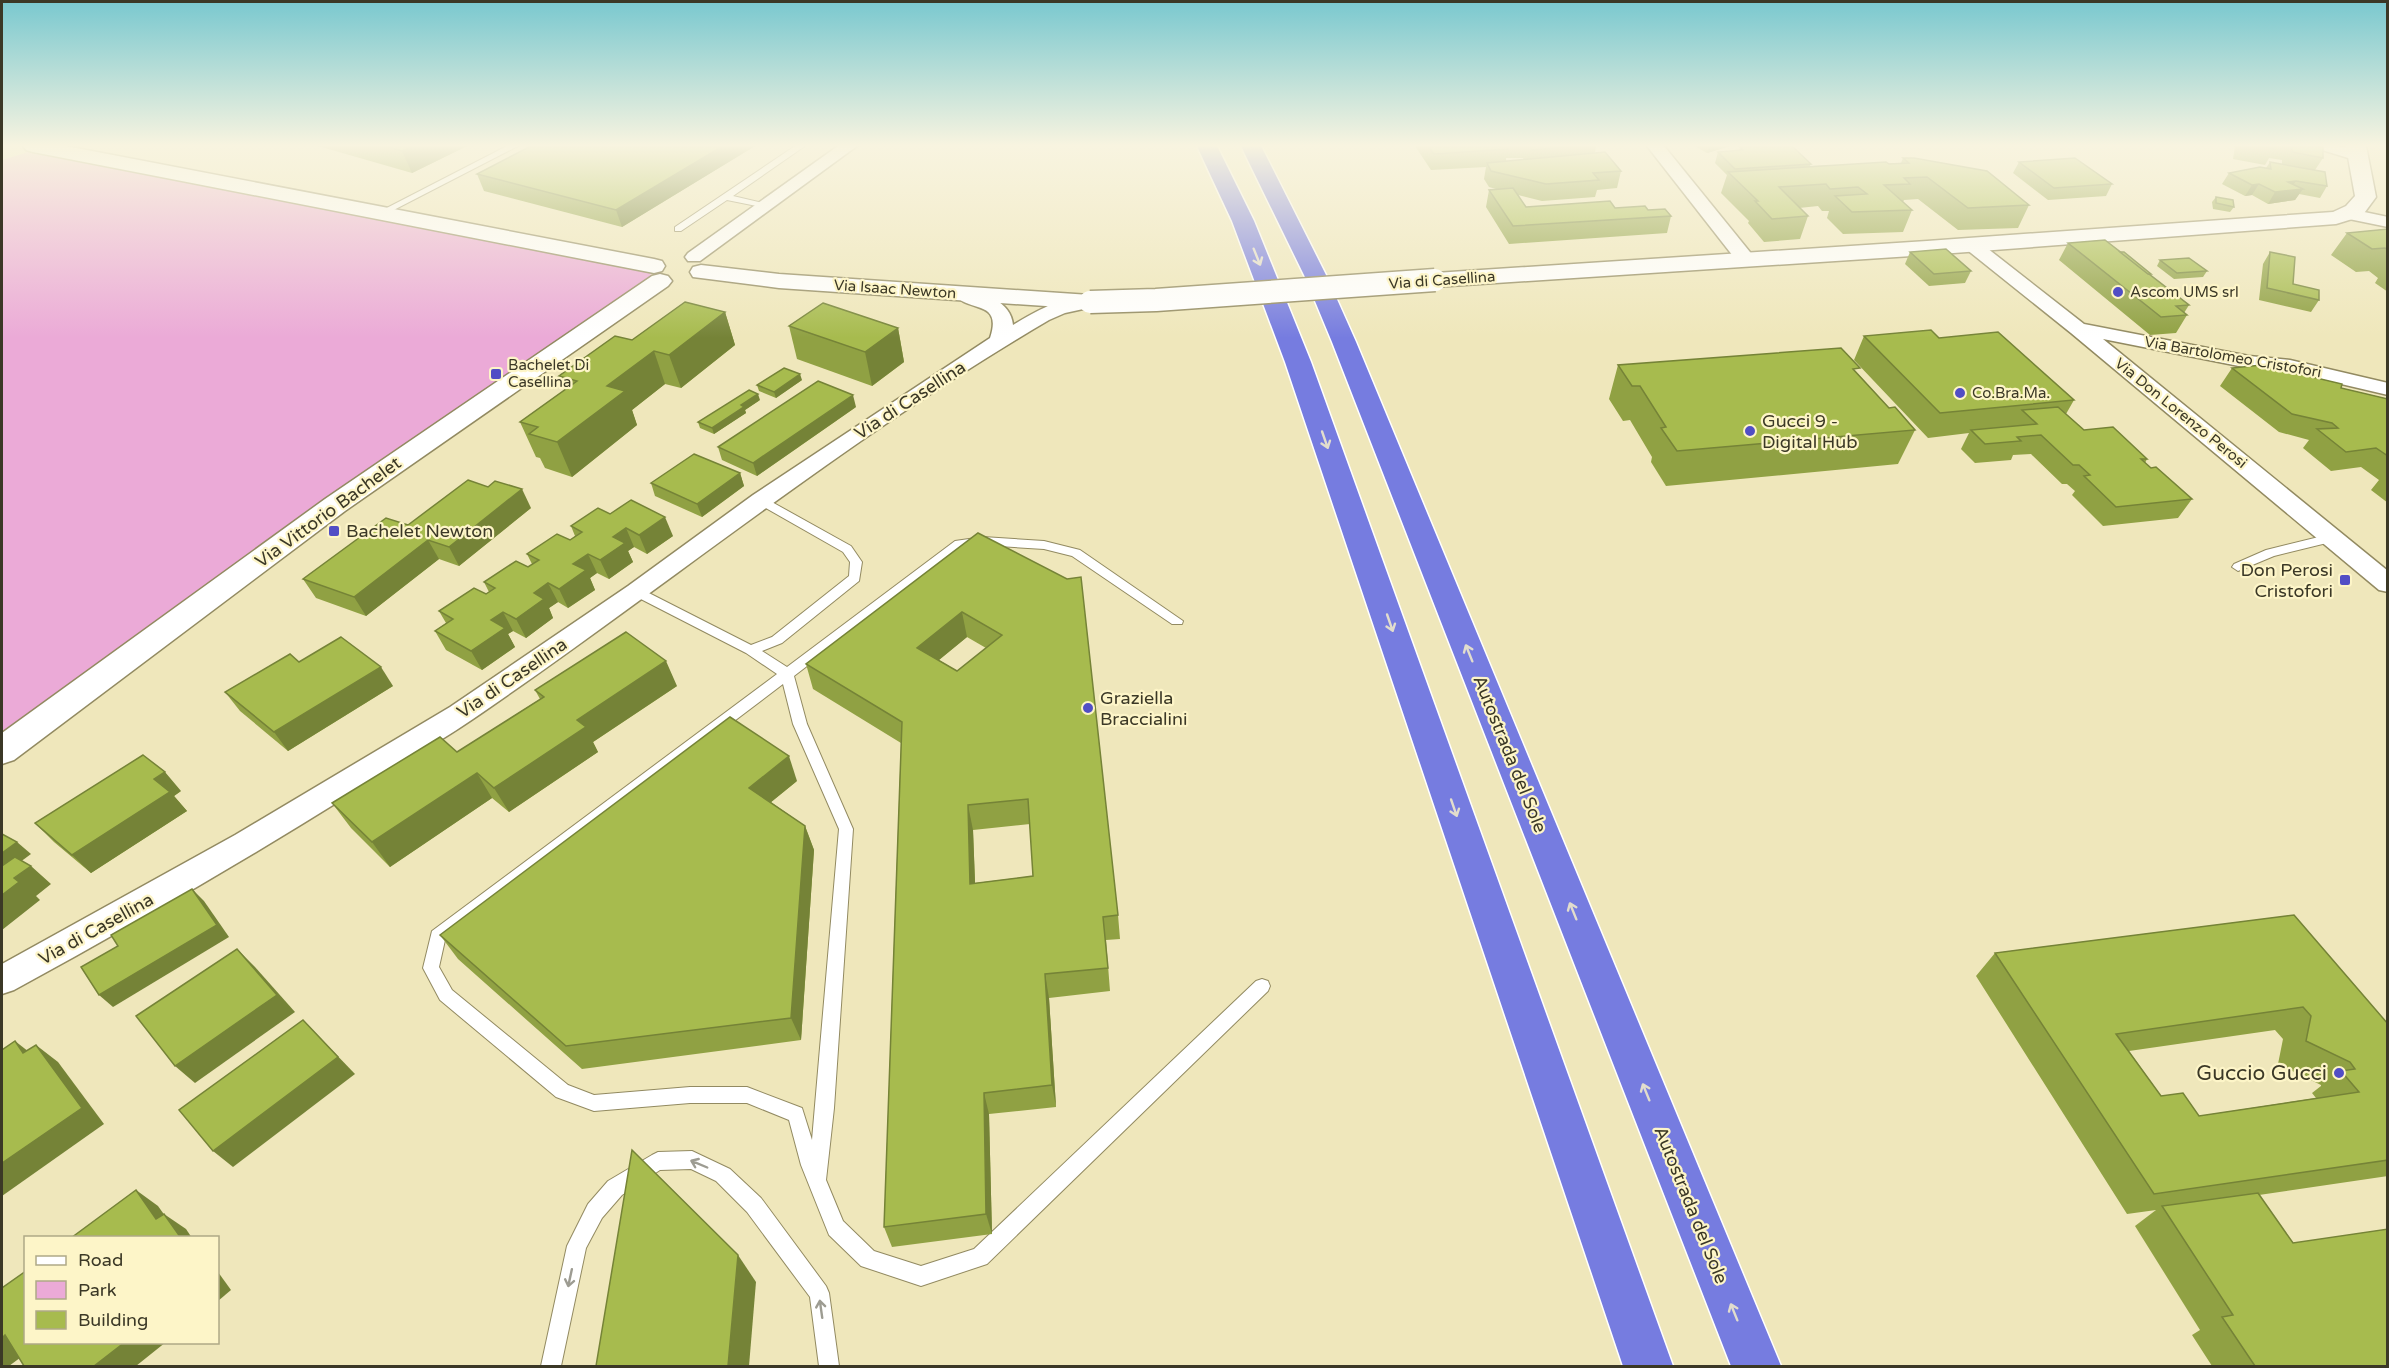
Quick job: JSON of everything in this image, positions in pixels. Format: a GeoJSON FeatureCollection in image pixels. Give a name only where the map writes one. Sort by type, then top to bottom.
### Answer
{"type":"FeatureCollection","features":[{"type":"Feature","properties":{"kind":"highway"},"geometry":{"type":"LineString","coordinates":[[1238,210],[1298,362],[1648,1366]]}},
{"type":"Feature","properties":{"kind":"highway","name":"Autostrada del Sole"},"geometry":{"type":"LineString","coordinates":[[1283,210],[1316,277],[1344,342],[1756,1366]]}},
{"type":"Feature","properties":{"kind":"street","name":"Via Isaac Newton"},"geometry":{"type":"LineString","coordinates":[[365,210],[657,273],[682,281],[698,265],[779,281],[1090,302]]}},
{"type":"Feature","properties":{"kind":"street"},"geometry":{"type":"LineString","coordinates":[[698,265],[760,210]]}},
{"type":"Feature","properties":{"kind":"street"},"geometry":{"type":"LineString","coordinates":[[1706,210],[1747,261]]}},
{"type":"Feature","properties":{"kind":"street"},"geometry":{"type":"LineString","coordinates":[[2350,214],[2356,210]]}},
{"type":"Feature","properties":{"kind":"street"},"geometry":{"type":"LineString","coordinates":[[2350,214],[2388,222]]}},
{"type":"Feature","properties":{"kind":"street","name":"Via di Casellina"},"geometry":{"type":"LineString","coordinates":[[2,980],[92,932],[355,779],[460,714],[637,592],[761,500],[999,341],[1059,308],[1090,302],[1156,300],[1747,261],[2327,219],[2350,214]]}},
{"type":"Feature","properties":{"kind":"street","name":"Via Don Lorenzo Perosi"},"geometry":{"type":"LineString","coordinates":[[1972,245],[2078,329],[2388,584]]}},
{"type":"Feature","properties":{"kind":"street","name":"Via Vittorio Bachelet"},"geometry":{"type":"LineString","coordinates":[[2,751],[335,505],[657,273]]}},
{"type":"Feature","properties":{"kind":"street"},"geometry":{"type":"LineString","coordinates":[[964,294],[988,303],[1004,317],[1005,326],[999,341]]}},
{"type":"Feature","properties":{"kind":"street","name":"Via Bartolomeo Cristofori"},"geometry":{"type":"LineString","coordinates":[[2078,329],[2249,362],[2290,366],[2388,389]]}},
{"type":"Feature","properties":{"kind":"lane"},"geometry":{"type":"LineString","coordinates":[[381,213],[387,210]]}},
{"type":"Feature","properties":{"kind":"lane"},"geometry":{"type":"LineString","coordinates":[[678,229],[707,210]]}},
{"type":"Feature","properties":{"kind":"lane"},"geometry":{"type":"LineString","coordinates":[[751,650],[777,640],[855,578],[856,562],[847,549],[761,500]]}},
{"type":"Feature","properties":{"kind":"lane"},"geometry":{"type":"LineString","coordinates":[[2238,567],[2270,553],[2331,538]]}},
{"type":"Feature","properties":{"kind":"lane"},"geometry":{"type":"LineString","coordinates":[[1177,621],[1076,553],[1044,545],[983,541],[959,544],[438,936],[431,968],[446,995],[562,1091],[594,1103],[690,1095],[747,1095],[796,1114],[817,1182],[836,1228],[868,1259],[921,1276],[980,1257],[1262,986]]}},
{"type":"Feature","properties":{"kind":"lane"},"geometry":{"type":"LineString","coordinates":[[637,592],[751,650],[787,674],[800,724],[846,829],[825,1108],[817,1182]]}},
{"type":"Feature","properties":{"kind":"lane"},"geometry":{"type":"LineString","coordinates":[[551,1366],[577,1246],[595,1211],[615,1188],[658,1161],[692,1160],[723,1175],[754,1206],[819,1293],[829,1366]]}},
{"type":"Feature","properties":{"kind":"green space"},"geometry":{"type":"Polygon","coordinates":[[[2,210],[350,210],[650,270],[651,277],[335,505],[2,751],[2,210]]]}},
{"type":"Feature","properties":{"kind":"building"},"geometry":{"type":"Polygon","coordinates":[[[1502,210],[1666,210],[1671,216],[1513,226],[1502,210]]]}},
{"type":"Feature","properties":{"kind":"building"},"geometry":{"type":"Polygon","coordinates":[[[1763,210],[1802,210],[1808,216],[1772,219],[1763,210]]]}},
{"type":"Feature","properties":{"kind":"building"},"geometry":{"type":"Polygon","coordinates":[[[1850,210],[1912,210],[1852,212],[1850,210]]]}},
{"type":"Feature","properties":{"kind":"building"},"geometry":{"type":"Polygon","coordinates":[[[2388,229],[2388,250],[2385,248],[2372,249],[2347,233],[2388,229]]]}},
{"type":"Feature","properties":{"kind":"building"},"geometry":{"type":"Polygon","coordinates":[[[2105,240],[2189,305],[2176,306],[2187,315],[2161,317],[2068,243],[2105,240]]]}},
{"type":"Feature","properties":{"kind":"building"},"geometry":{"type":"Polygon","coordinates":[[[1946,249],[1971,271],[1934,274],[1910,252],[1946,249]]]}},
{"type":"Feature","properties":{"kind":"building"},"geometry":{"type":"Polygon","coordinates":[[[2120,252],[2124,252],[2151,274],[2148,274],[2120,252]]]}},
{"type":"Feature","properties":{"kind":"building"},"geometry":{"type":"Polygon","coordinates":[[[2270,252],[2295,257],[2293,284],[2319,290],[2319,300],[2267,288],[2270,252]]]}},
{"type":"Feature","properties":{"kind":"building"},"geometry":{"type":"Polygon","coordinates":[[[2189,258],[2207,271],[2177,273],[2160,260],[2189,258]]]}},
{"type":"Feature","properties":{"kind":"building"},"geometry":{"type":"Polygon","coordinates":[[[685,302],[725,312],[669,355],[654,351],[607,386],[625,391],[557,442],[529,434],[538,427],[520,422],[577,381],[559,376],[615,336],[632,340],[685,302]]]}},
{"type":"Feature","properties":{"kind":"building"},"geometry":{"type":"Polygon","coordinates":[[[823,303],[898,328],[865,352],[789,326],[823,303]]]}},
{"type":"Feature","properties":{"kind":"building"},"geometry":{"type":"Polygon","coordinates":[[[1931,330],[1939,338],[1998,332],[2074,400],[1940,413],[1864,336],[1931,330]]]}},
{"type":"Feature","properties":{"kind":"building"},"geometry":{"type":"Polygon","coordinates":[[[1841,348],[1860,368],[1853,369],[1889,408],[1895,407],[1915,430],[1677,451],[1661,428],[1666,427],[1640,386],[1632,386],[1618,365],[1841,348]]]}},
{"type":"Feature","properties":{"kind":"building"},"geometry":{"type":"Polygon","coordinates":[[[2262,365],[2342,384],[2341,388],[2388,399],[2388,456],[2376,448],[2346,452],[2317,429],[2338,428],[2332,423],[2292,414],[2232,368],[2262,365]]]}},
{"type":"Feature","properties":{"kind":"building"},"geometry":{"type":"Polygon","coordinates":[[[784,368],[800,374],[774,392],[757,385],[784,368]]]}},
{"type":"Feature","properties":{"kind":"building"},"geometry":{"type":"Polygon","coordinates":[[[818,381],[853,395],[753,463],[718,447],[818,381]]]}},
{"type":"Feature","properties":{"kind":"building"},"geometry":{"type":"Polygon","coordinates":[[[749,390],[758,394],[741,405],[744,407],[712,428],[698,422],[749,390]]]}},
{"type":"Feature","properties":{"kind":"building"},"geometry":{"type":"Polygon","coordinates":[[[2058,407],[2084,430],[2113,427],[2147,459],[2141,459],[2151,468],[2156,467],[2192,499],[2116,507],[2084,476],[2090,475],[2079,465],[2073,465],[2041,435],[2017,437],[2021,441],[1985,444],[1971,430],[2037,424],[2022,410],[2058,407]]]}},
{"type":"Feature","properties":{"kind":"building"},"geometry":{"type":"Polygon","coordinates":[[[694,454],[740,473],[697,504],[651,483],[694,454]]]}},
{"type":"Feature","properties":{"kind":"building"},"geometry":{"type":"Polygon","coordinates":[[[468,480],[488,487],[495,481],[522,489],[449,547],[428,540],[354,597],[303,579],[386,518],[408,525],[468,480]]]}},
{"type":"Feature","properties":{"kind":"building"},"geometry":{"type":"Polygon","coordinates":[[[631,500],[665,517],[639,535],[626,528],[613,537],[625,543],[600,560],[588,554],[573,564],[586,570],[559,589],[548,583],[534,593],[544,599],[516,619],[503,612],[491,620],[505,628],[471,651],[435,631],[453,619],[439,611],[474,588],[486,594],[495,588],[484,582],[516,561],[528,567],[539,560],[527,554],[557,534],[570,540],[582,532],[571,526],[598,508],[610,514],[631,500]]]}},
{"type":"Feature","properties":{"kind":"building"},"geometry":{"type":"Polygon","coordinates":[[[978,533],[1067,579],[1081,577],[1118,915],[1103,917],[1108,968],[1045,974],[1052,1085],[984,1093],[986,1214],[884,1227],[902,722],[806,664],[978,533]],[[962,612],[917,648],[957,671],[1002,635],[962,612]],[[1028,799],[968,805],[970,884],[1033,876],[1028,799]]]}},
{"type":"Feature","properties":{"kind":"building"},"geometry":{"type":"Polygon","coordinates":[[[626,632],[666,661],[577,720],[586,727],[494,788],[477,773],[372,842],[332,803],[440,737],[457,752],[544,697],[535,690],[626,632]]]}},
{"type":"Feature","properties":{"kind":"building"},"geometry":{"type":"Polygon","coordinates":[[[341,637],[381,667],[274,732],[225,692],[290,654],[299,662],[341,637]]]}},
{"type":"Feature","properties":{"kind":"building"},"geometry":{"type":"Polygon","coordinates":[[[730,717],[789,756],[749,788],[805,826],[791,1018],[566,1046],[440,935],[730,717]]]}},
{"type":"Feature","properties":{"kind":"building"},"geometry":{"type":"Polygon","coordinates":[[[143,755],[165,772],[154,779],[170,792],[72,855],[35,823],[143,755]]]}},
{"type":"Feature","properties":{"kind":"building"},"geometry":{"type":"Polygon","coordinates":[[[2,834],[17,842],[2,853],[2,834]]]}},
{"type":"Feature","properties":{"kind":"building"},"geometry":{"type":"Polygon","coordinates":[[[15,857],[31,866],[14,878],[19,882],[2,895],[2,866],[15,857]]]}},
{"type":"Feature","properties":{"kind":"building"},"geometry":{"type":"Polygon","coordinates":[[[192,889],[217,925],[99,995],[81,967],[118,946],[111,935],[192,889]]]}},
{"type":"Feature","properties":{"kind":"building","name":"Guccio Gucci"},"geometry":{"type":"Polygon","coordinates":[[[2294,915],[2388,1024],[2388,1160],[2154,1194],[1995,953],[2294,915]],[[2303,1007],[2116,1034],[2161,1096],[2183,1093],[2199,1116],[2359,1092],[2341,1071],[2355,1069],[2350,1062],[2306,1041],[2311,1016],[2303,1007]]]}},
{"type":"Feature","properties":{"kind":"building"},"geometry":{"type":"Polygon","coordinates":[[[237,949],[277,995],[175,1066],[136,1016],[237,949]]]}},
{"type":"Feature","properties":{"kind":"building"},"geometry":{"type":"Polygon","coordinates":[[[303,1020],[338,1057],[213,1151],[179,1110],[303,1020]]]}},
{"type":"Feature","properties":{"kind":"building"},"geometry":{"type":"Polygon","coordinates":[[[15,1041],[23,1053],[36,1045],[82,1108],[2,1163],[2,1050],[15,1041]]]}},
{"type":"Feature","properties":{"kind":"building"},"geometry":{"type":"Polygon","coordinates":[[[632,1150],[738,1255],[728,1366],[596,1366],[632,1150]]]}},
{"type":"Feature","properties":{"kind":"building"},"geometry":{"type":"Polygon","coordinates":[[[136,1190],[156,1219],[164,1214],[180,1236],[74,1236],[136,1190]]]}},
{"type":"Feature","properties":{"kind":"building"},"geometry":{"type":"Polygon","coordinates":[[[2258,1193],[2293,1243],[2388,1229],[2388,1366],[2255,1366],[2222,1317],[2233,1315],[2162,1206],[2258,1193]]]}},
{"type":"Feature","properties":{"kind":"building"},"geometry":{"type":"Polygon","coordinates":[[[24,1272],[24,1344],[122,1344],[94,1366],[24,1366],[5,1335],[2,1338],[2,1288],[24,1272]]]}},
{"type":"Feature","properties":{"kind":"place","name":"Ascom UMS srl"},"geometry":{"type":"Point","coordinates":[2118,292]}},
{"type":"Feature","properties":{"kind":"place","name":"Bachelet Di Casellina"},"geometry":{"type":"Point","coordinates":[496,374]}},
{"type":"Feature","properties":{"kind":"place","name":"Co.Bra.Ma."},"geometry":{"type":"Point","coordinates":[1960,393]}},
{"type":"Feature","properties":{"kind":"place","name":"Gucci 9 - Digital Hub"},"geometry":{"type":"Point","coordinates":[1750,431]}},
{"type":"Feature","properties":{"kind":"place","name":"Bachelet Newton"},"geometry":{"type":"Point","coordinates":[334,531]}},
{"type":"Feature","properties":{"kind":"place","name":"Don Perosi Cristofori"},"geometry":{"type":"Point","coordinates":[2345,580]}},
{"type":"Feature","properties":{"kind":"place","name":"Graziella Braccialini"},"geometry":{"type":"Point","coordinates":[1088,708]}},
{"type":"Feature","properties":{"kind":"place","name":"Guccio Gucci"},"geometry":{"type":"Point","coordinates":[2339,1073]}}]}
